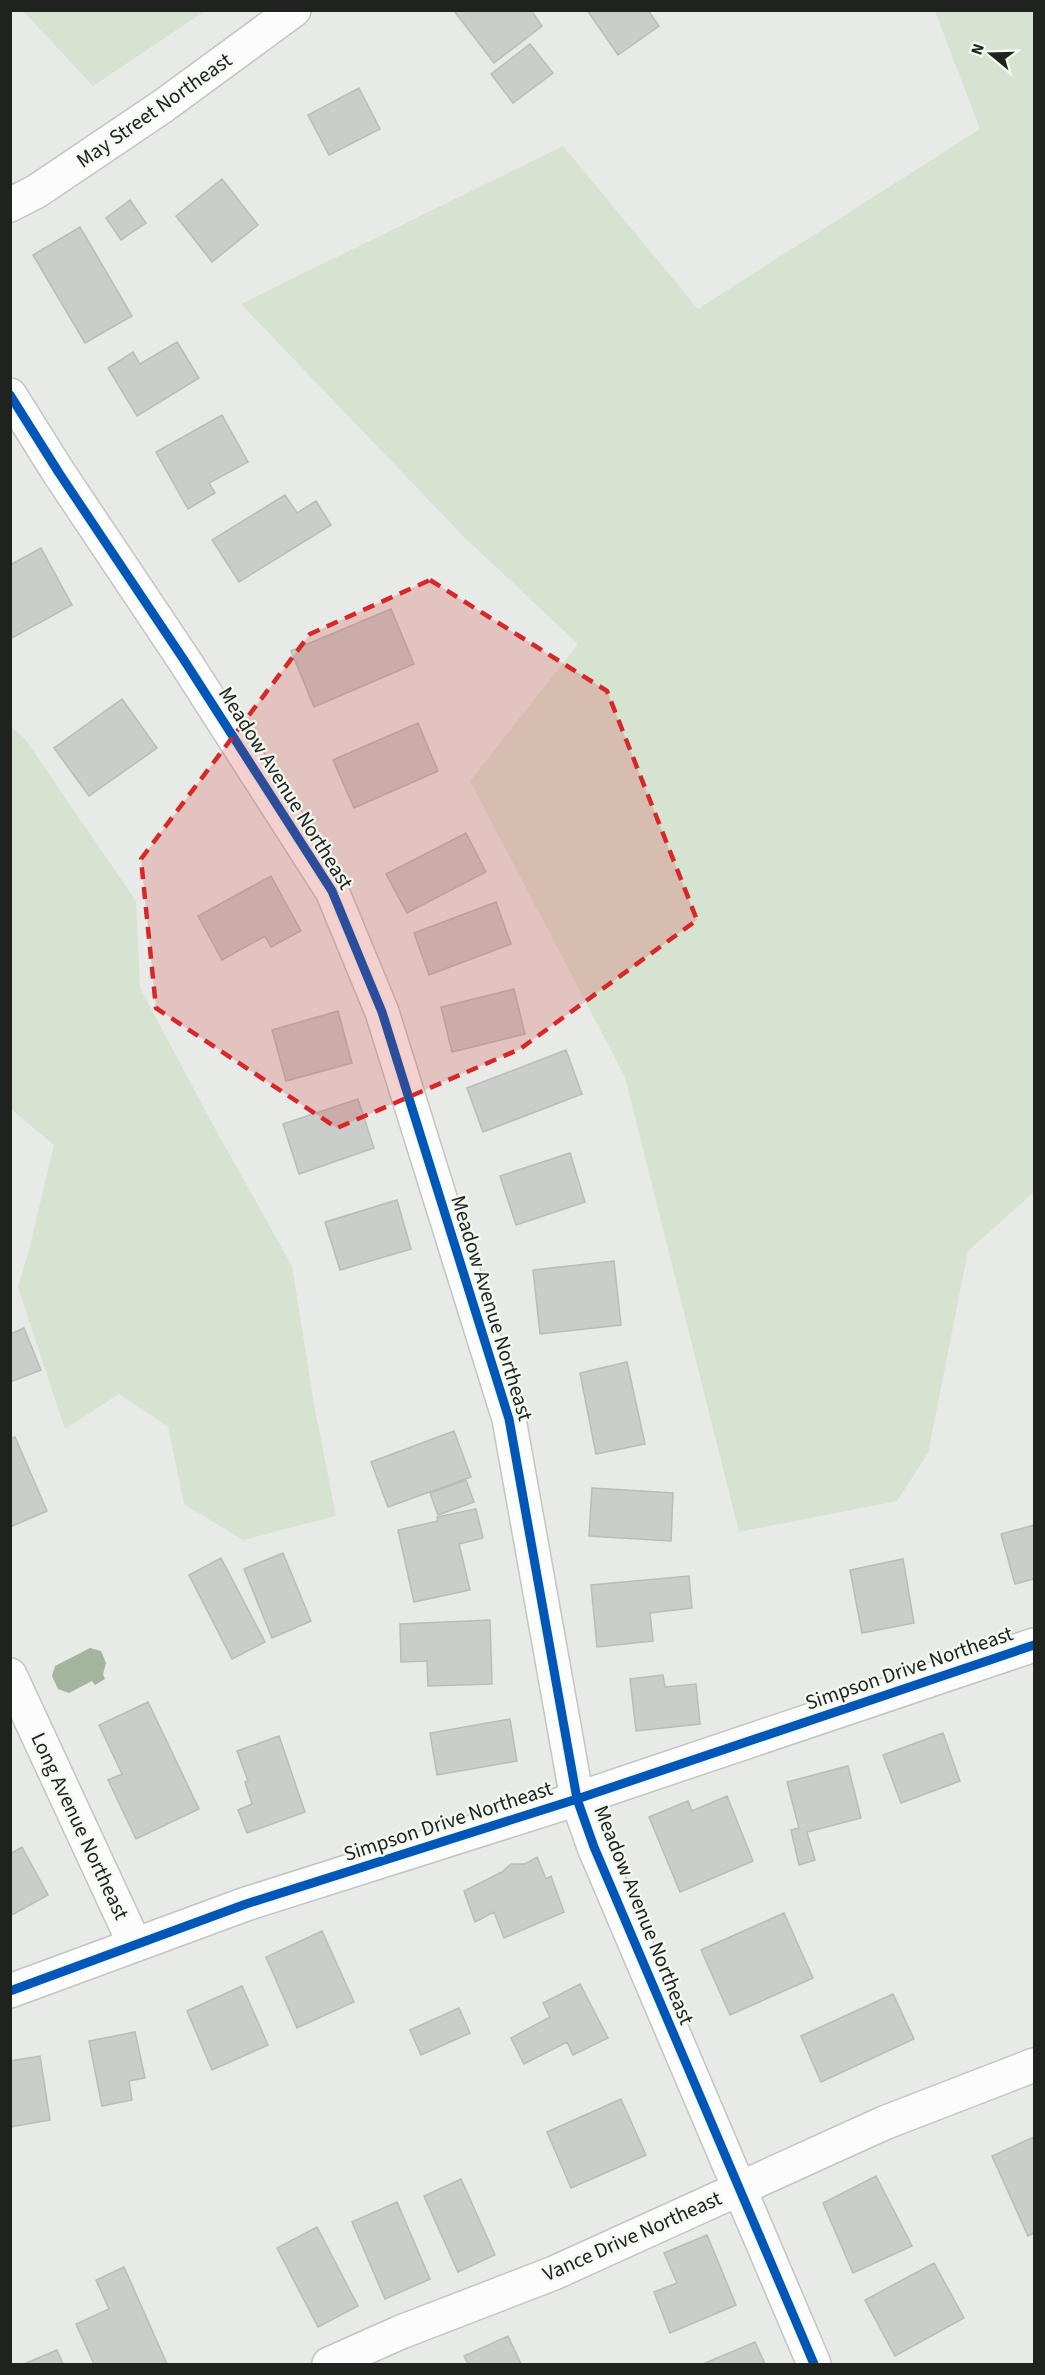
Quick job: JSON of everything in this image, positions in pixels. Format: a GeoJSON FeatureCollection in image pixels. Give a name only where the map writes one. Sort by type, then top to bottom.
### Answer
{"type":"FeatureCollection","features":[{"type":"Feature","properties":{"kind":"street","name":"May Street Northeast"},"geometry":{"type":"LineString","coordinates":[[10,205],[37,191],[163,106],[294,10]]}},
{"type":"Feature","properties":{"kind":"street","name":"Meadow Avenue Northeast"},"geometry":{"type":"LineString","coordinates":[[10,395],[332,891],[363,963],[382,1012],[509,1419],[577,1799],[594,1847],[814,2364]]}},
{"type":"Feature","properties":{"kind":"street","name":"Simpson Drive Northeast"},"geometry":{"type":"LineString","coordinates":[[10,1991],[246,1904],[577,1799],[1035,1645]]}},
{"type":"Feature","properties":{"kind":"street","name":"Long Avenue Northeast"},"geometry":{"type":"LineString","coordinates":[[10,1675],[135,1945]]}},
{"type":"Feature","properties":{"kind":"street","name":"Vance Drive Northeast"},"geometry":{"type":"LineString","coordinates":[[329,2364],[401,2332],[554,2273],[884,2123],[1035,2065]]}},
{"type":"Feature","properties":{"kind":"highlighted area"},"geometry":{"type":"Polygon","coordinates":[[[430,580],[607,691],[697,920],[520,1049],[337,1128],[156,1008],[141,859],[310,634],[430,580]]]}},
{"type":"Feature","properties":{"kind":"shaded area"},"geometry":{"type":"Polygon","coordinates":[[[23,11],[205,11],[93,86],[23,11]]]}},
{"type":"Feature","properties":{"kind":"shaded area"},"geometry":{"type":"Polygon","coordinates":[[[935,11],[1034,11],[1034,1192],[968,1251],[928,1453],[897,1501],[739,1532],[625,1077],[470,781],[578,644],[464,537],[241,304],[563,146],[698,309],[980,129],[935,11]]]}},
{"type":"Feature","properties":{"kind":"shaded area"},"geometry":{"type":"Polygon","coordinates":[[[10,725],[25,739],[136,901],[140,988],[292,1266],[315,1410],[336,1516],[243,1540],[184,1504],[168,1426],[119,1394],[65,1429],[18,1287],[54,1145],[11,1109],[10,725]]]}},
{"type":"Feature","properties":{"kind":"shaded area"},"geometry":{"type":"Polygon","coordinates":[[[90,1648],[101,1651],[106,1663],[103,1674],[105,1679],[95,1685],[92,1681],[69,1693],[58,1689],[52,1676],[55,1666],[90,1648]]]}},
{"type":"Feature","properties":{"kind":"building"},"geometry":{"type":"Polygon","coordinates":[[[457,10],[531,10],[542,26],[494,63],[455,12],[457,10]]]}},
{"type":"Feature","properties":{"kind":"building"},"geometry":{"type":"Polygon","coordinates":[[[587,10],[648,10],[659,26],[618,55],[587,10]]]}},
{"type":"Feature","properties":{"kind":"building"},"geometry":{"type":"Polygon","coordinates":[[[530,44],[553,73],[513,103],[491,74],[530,44]]]}},
{"type":"Feature","properties":{"kind":"building"},"geometry":{"type":"Polygon","coordinates":[[[359,88],[380,129],[329,155],[308,115],[359,88]]]}},
{"type":"Feature","properties":{"kind":"building"},"geometry":{"type":"Polygon","coordinates":[[[222,179],[258,225],[212,262],[176,216],[222,179]]]}},
{"type":"Feature","properties":{"kind":"building"},"geometry":{"type":"Polygon","coordinates":[[[130,200],[146,223],[121,240],[106,218],[130,200]]]}},
{"type":"Feature","properties":{"kind":"building"},"geometry":{"type":"Polygon","coordinates":[[[80,227],[132,316],[85,343],[33,255],[80,227]]]}},
{"type":"Feature","properties":{"kind":"building"},"geometry":{"type":"Polygon","coordinates":[[[177,342],[199,378],[137,416],[108,368],[133,352],[140,364],[177,342]]]}},
{"type":"Feature","properties":{"kind":"building"},"geometry":{"type":"Polygon","coordinates":[[[222,415],[248,462],[209,483],[215,493],[188,509],[156,452],[222,415]]]}},
{"type":"Feature","properties":{"kind":"building"},"geometry":{"type":"Polygon","coordinates":[[[285,495],[297,513],[316,501],[331,525],[239,582],[212,540],[285,495]]]}},
{"type":"Feature","properties":{"kind":"building"},"geometry":{"type":"Polygon","coordinates":[[[41,548],[72,605],[10,639],[10,565],[41,548]]]}},
{"type":"Feature","properties":{"kind":"building"},"geometry":{"type":"Polygon","coordinates":[[[391,609],[414,664],[314,707],[291,651],[391,609]]]}},
{"type":"Feature","properties":{"kind":"building"},"geometry":{"type":"Polygon","coordinates":[[[122,699],[157,748],[89,796],[54,748],[122,699]]]}},
{"type":"Feature","properties":{"kind":"building"},"geometry":{"type":"Polygon","coordinates":[[[418,723],[438,771],[354,808],[333,760],[418,723]]]}},
{"type":"Feature","properties":{"kind":"building"},"geometry":{"type":"Polygon","coordinates":[[[466,833],[486,872],[407,913],[386,874],[466,833]]]}},
{"type":"Feature","properties":{"kind":"building"},"geometry":{"type":"Polygon","coordinates":[[[271,876],[301,931],[271,947],[265,936],[222,960],[198,916],[271,876]]]}},
{"type":"Feature","properties":{"kind":"building"},"geometry":{"type":"Polygon","coordinates":[[[496,902],[511,944],[429,975],[414,933],[496,902]]]}},
{"type":"Feature","properties":{"kind":"building"},"geometry":{"type":"Polygon","coordinates":[[[514,989],[525,1034],[452,1052],[441,1007],[514,989]]]}},
{"type":"Feature","properties":{"kind":"building"},"geometry":{"type":"Polygon","coordinates":[[[338,1011],[352,1063],[286,1081],[272,1030],[338,1011]]]}},
{"type":"Feature","properties":{"kind":"building"},"geometry":{"type":"Polygon","coordinates":[[[566,1050],[582,1094],[483,1132],[467,1088],[566,1050]]]}},
{"type":"Feature","properties":{"kind":"building"},"geometry":{"type":"Polygon","coordinates":[[[358,1099],[374,1148],[299,1174],[283,1124],[358,1099]]]}},
{"type":"Feature","properties":{"kind":"building"},"geometry":{"type":"Polygon","coordinates":[[[570,1153],[585,1202],[516,1225],[500,1176],[570,1153]]]}},
{"type":"Feature","properties":{"kind":"building"},"geometry":{"type":"Polygon","coordinates":[[[397,1200],[411,1249],[340,1270],[325,1222],[397,1200]]]}},
{"type":"Feature","properties":{"kind":"building"},"geometry":{"type":"Polygon","coordinates":[[[614,1261],[621,1325],[540,1334],[533,1270],[614,1261]]]}},
{"type":"Feature","properties":{"kind":"building"},"geometry":{"type":"Polygon","coordinates":[[[24,1328],[41,1370],[10,1382],[10,1334],[24,1328]]]}},
{"type":"Feature","properties":{"kind":"building"},"geometry":{"type":"Polygon","coordinates":[[[627,1362],[645,1444],[596,1454],[580,1373],[627,1362]]]}},
{"type":"Feature","properties":{"kind":"building"},"geometry":{"type":"Polygon","coordinates":[[[454,1431],[471,1477],[388,1507],[371,1462],[454,1431]]]}},
{"type":"Feature","properties":{"kind":"building"},"geometry":{"type":"Polygon","coordinates":[[[15,1437],[47,1511],[10,1527],[10,1439],[15,1437]]]}},
{"type":"Feature","properties":{"kind":"building"},"geometry":{"type":"Polygon","coordinates":[[[466,1480],[474,1502],[438,1515],[430,1493],[466,1480]]]}},
{"type":"Feature","properties":{"kind":"building"},"geometry":{"type":"Polygon","coordinates":[[[592,1488],[673,1493],[671,1541],[589,1536],[592,1488]]]}},
{"type":"Feature","properties":{"kind":"building"},"geometry":{"type":"Polygon","coordinates":[[[476,1509],[483,1538],[459,1544],[470,1590],[414,1602],[398,1530],[438,1521],[437,1517],[476,1509]]]}},
{"type":"Feature","properties":{"kind":"building"},"geometry":{"type":"Polygon","coordinates":[[[1034,1525],[1034,1579],[1015,1584],[1001,1534],[1034,1525]]]}},
{"type":"Feature","properties":{"kind":"building"},"geometry":{"type":"Polygon","coordinates":[[[283,1553],[311,1621],[272,1638],[244,1569],[283,1553]]]}},
{"type":"Feature","properties":{"kind":"building"},"geometry":{"type":"Polygon","coordinates":[[[221,1558],[265,1642],[232,1659],[189,1575],[221,1558]]]}},
{"type":"Feature","properties":{"kind":"building"},"geometry":{"type":"Polygon","coordinates":[[[903,1559],[914,1623],[862,1633],[850,1570],[903,1559]]]}},
{"type":"Feature","properties":{"kind":"building"},"geometry":{"type":"Polygon","coordinates":[[[689,1576],[692,1608],[650,1613],[653,1641],[597,1647],[591,1585],[689,1576]]]}},
{"type":"Feature","properties":{"kind":"building"},"geometry":{"type":"Polygon","coordinates":[[[490,1620],[492,1684],[428,1686],[427,1661],[401,1662],[400,1624],[490,1620]]]}},
{"type":"Feature","properties":{"kind":"building"},"geometry":{"type":"Polygon","coordinates":[[[663,1675],[665,1687],[696,1684],[700,1724],[636,1731],[630,1679],[663,1675]]]}},
{"type":"Feature","properties":{"kind":"building"},"geometry":{"type":"Polygon","coordinates":[[[148,1702],[199,1809],[136,1839],[108,1780],[122,1774],[99,1725],[148,1702]]]}},
{"type":"Feature","properties":{"kind":"building"},"geometry":{"type":"Polygon","coordinates":[[[510,1719],[517,1761],[437,1775],[430,1733],[510,1719]]]}},
{"type":"Feature","properties":{"kind":"building"},"geometry":{"type":"Polygon","coordinates":[[[943,1733],[960,1781],[901,1803],[883,1755],[943,1733]]]}},
{"type":"Feature","properties":{"kind":"building"},"geometry":{"type":"Polygon","coordinates":[[[279,1736],[305,1812],[247,1833],[238,1810],[252,1804],[245,1782],[248,1781],[237,1751],[279,1736]]]}},
{"type":"Feature","properties":{"kind":"building"},"geometry":{"type":"Polygon","coordinates":[[[848,1766],[861,1818],[807,1832],[815,1860],[799,1865],[791,1830],[799,1828],[787,1782],[848,1766]]]}},
{"type":"Feature","properties":{"kind":"building"},"geometry":{"type":"Polygon","coordinates":[[[727,1796],[753,1861],[680,1892],[649,1817],[688,1801],[692,1811],[727,1796]]]}},
{"type":"Feature","properties":{"kind":"building"},"geometry":{"type":"Polygon","coordinates":[[[22,1847],[48,1895],[10,1916],[10,1854],[22,1847]]]}},
{"type":"Feature","properties":{"kind":"building"},"geometry":{"type":"Polygon","coordinates":[[[537,1857],[546,1879],[551,1876],[564,1912],[504,1938],[494,1912],[475,1922],[464,1891],[502,1872],[511,1864],[525,1864],[537,1857]]]}},
{"type":"Feature","properties":{"kind":"building"},"geometry":{"type":"Polygon","coordinates":[[[784,1913],[813,1978],[730,2015],[701,1950],[784,1913]]]}},
{"type":"Feature","properties":{"kind":"building"},"geometry":{"type":"Polygon","coordinates":[[[322,1931],[354,2002],[297,2028],[266,1957],[322,1931]]]}},
{"type":"Feature","properties":{"kind":"building"},"geometry":{"type":"Polygon","coordinates":[[[580,1984],[608,2038],[573,2055],[567,2042],[524,2064],[511,2038],[550,2017],[543,2003],[580,1984]]]}},
{"type":"Feature","properties":{"kind":"building"},"geometry":{"type":"Polygon","coordinates":[[[242,1986],[268,2045],[212,2070],[187,2011],[242,1986]]]}},
{"type":"Feature","properties":{"kind":"building"},"geometry":{"type":"Polygon","coordinates":[[[893,1994],[914,2039],[821,2082],[801,2036],[893,1994]]]}},
{"type":"Feature","properties":{"kind":"building"},"geometry":{"type":"Polygon","coordinates":[[[459,2008],[470,2033],[421,2055],[410,2030],[459,2008]]]}},
{"type":"Feature","properties":{"kind":"building"},"geometry":{"type":"Polygon","coordinates":[[[135,2032],[145,2078],[129,2081],[132,2100],[102,2106],[89,2041],[135,2032]]]}},
{"type":"Feature","properties":{"kind":"building"},"geometry":{"type":"Polygon","coordinates":[[[40,2056],[50,2120],[10,2127],[10,2061],[40,2056]]]}},
{"type":"Feature","properties":{"kind":"building"},"geometry":{"type":"Polygon","coordinates":[[[621,2099],[646,2155],[571,2188],[547,2132],[621,2099]]]}},
{"type":"Feature","properties":{"kind":"building"},"geometry":{"type":"Polygon","coordinates":[[[1034,2137],[1034,2233],[1028,2236],[992,2156],[1034,2137]]]}},
{"type":"Feature","properties":{"kind":"building"},"geometry":{"type":"Polygon","coordinates":[[[876,2176],[912,2246],[853,2273],[823,2203],[876,2176]]]}},
{"type":"Feature","properties":{"kind":"building"},"geometry":{"type":"Polygon","coordinates":[[[461,2179],[495,2255],[458,2272],[424,2196],[461,2179]]]}},
{"type":"Feature","properties":{"kind":"building"},"geometry":{"type":"Polygon","coordinates":[[[397,2202],[430,2279],[385,2299],[352,2222],[397,2202]]]}},
{"type":"Feature","properties":{"kind":"building"},"geometry":{"type":"Polygon","coordinates":[[[317,2227],[358,2306],[318,2327],[277,2248],[317,2227]]]}},
{"type":"Feature","properties":{"kind":"building"},"geometry":{"type":"Polygon","coordinates":[[[707,2235],[736,2305],[670,2333],[654,2292],[677,2283],[664,2253],[707,2235]]]}},
{"type":"Feature","properties":{"kind":"building"},"geometry":{"type":"Polygon","coordinates":[[[934,2263],[964,2318],[895,2356],[865,2300],[934,2263]]]}},
{"type":"Feature","properties":{"kind":"building"},"geometry":{"type":"Polygon","coordinates":[[[124,2267],[167,2364],[94,2364],[76,2324],[109,2309],[96,2280],[124,2267]]]}},
{"type":"Feature","properties":{"kind":"building"},"geometry":{"type":"Polygon","coordinates":[[[508,2336],[521,2364],[468,2364],[464,2356],[508,2336]]]}},
{"type":"Feature","properties":{"kind":"building"},"geometry":{"type":"Polygon","coordinates":[[[755,2342],[765,2364],[703,2364],[755,2342]]]}},
{"type":"Feature","properties":{"kind":"building"},"geometry":{"type":"Polygon","coordinates":[[[57,2350],[63,2364],[24,2364],[57,2350]]]}},
{"type":"Feature","properties":{"kind":"cycle path"},"geometry":{"type":"LineString","coordinates":[[10,395],[332,891],[382,1012],[509,1419],[577,1799],[594,1847],[814,2364]]}},
{"type":"Feature","properties":{"kind":"cycle path"},"geometry":{"type":"LineString","coordinates":[[10,1991],[246,1904],[577,1799],[1034,1645]]}}]}
